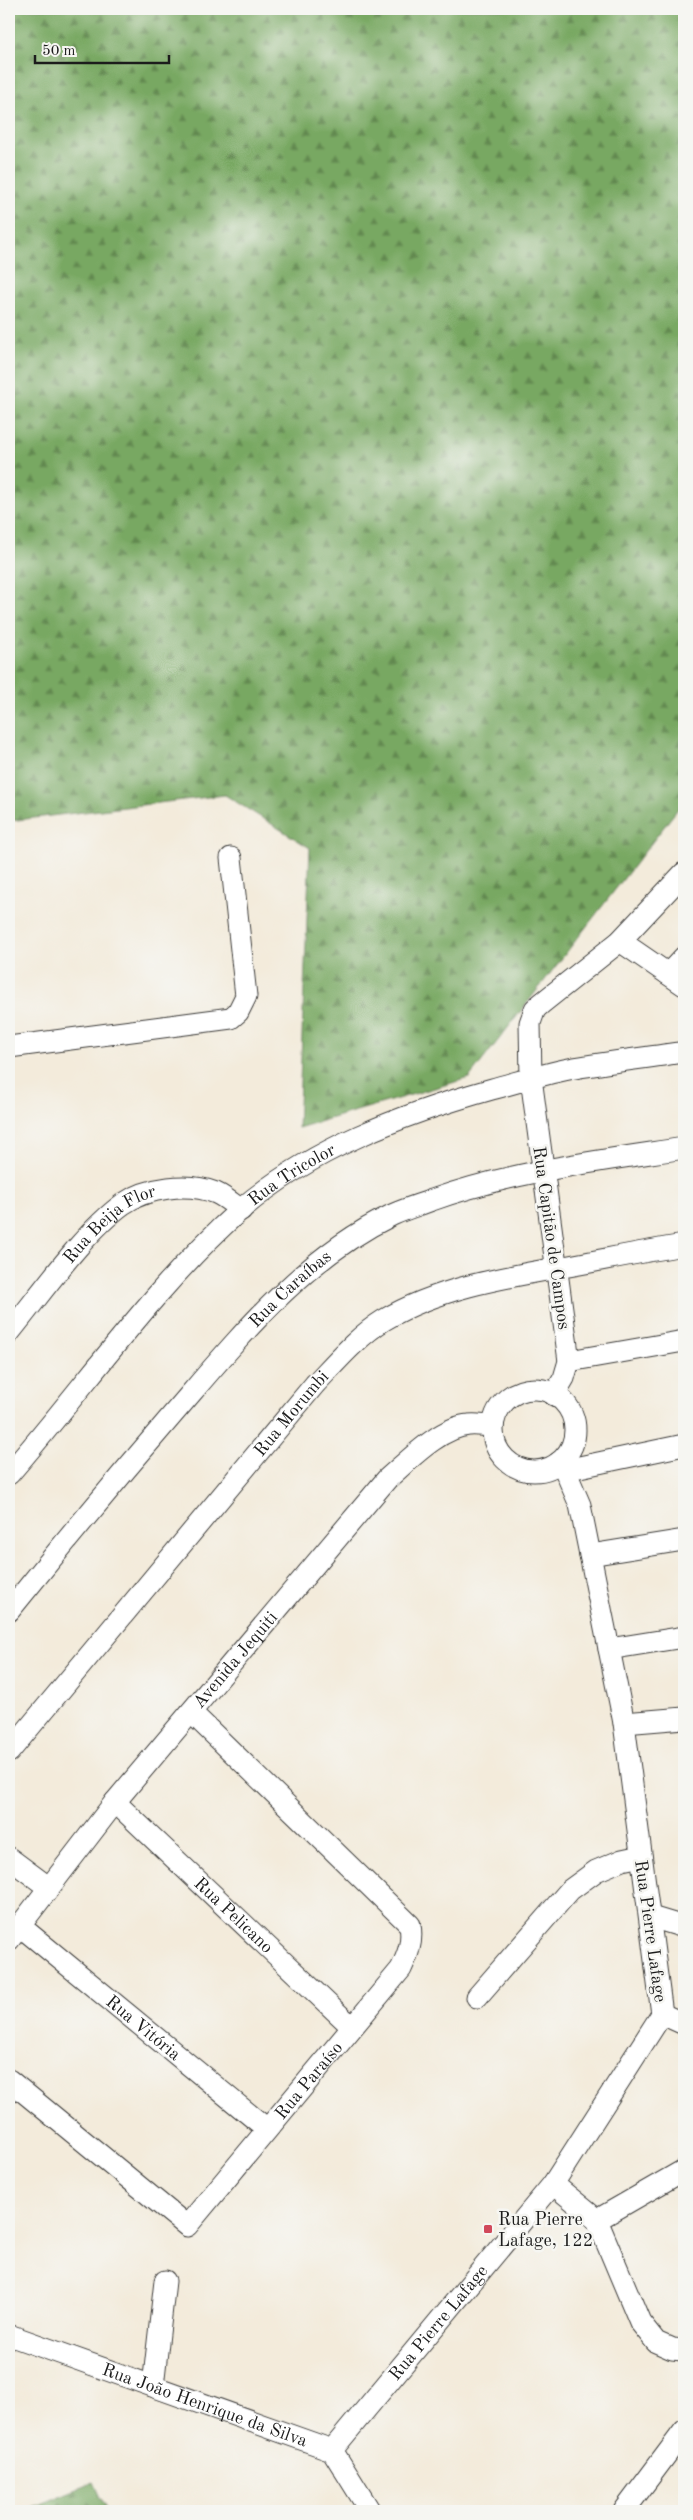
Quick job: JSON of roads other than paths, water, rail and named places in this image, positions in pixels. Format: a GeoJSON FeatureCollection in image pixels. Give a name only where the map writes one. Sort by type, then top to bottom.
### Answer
{"type":"FeatureCollection","features":[{"type":"Feature","properties":{"kind":"street"},"geometry":{"type":"LineString","coordinates":[[9,1047],[231,1018],[238,1012],[246,996],[231,858]]}},
{"type":"Feature","properties":{"kind":"street","name":"Rua Capitão de Campos"},"geometry":{"type":"LineString","coordinates":[[554,1394],[564,1378],[569,1360],[530,1078],[530,1023],[535,1009],[620,941],[684,873]]}},
{"type":"Feature","properties":{"kind":"street"},"geometry":{"type":"LineString","coordinates":[[620,941],[676,979],[684,957]]}},
{"type":"Feature","properties":{"kind":"street","name":"Rua Tricolor"},"geometry":{"type":"LineString","coordinates":[[9,1474],[75,1396],[119,1339],[201,1248],[241,1210],[293,1172],[352,1139],[416,1112],[530,1078],[568,1069],[684,1052]]}},
{"type":"Feature","properties":{"kind":"street","name":"Rua Caraíbas"},"geometry":{"type":"LineString","coordinates":[[9,1611],[101,1498],[251,1323],[300,1277],[346,1242],[392,1215],[462,1190],[543,1170],[684,1148]]}},
{"type":"Feature","properties":{"kind":"street","name":"Rua Beija Flor"},"geometry":{"type":"LineString","coordinates":[[9,1333],[89,1236],[124,1204],[150,1192],[174,1188],[195,1188],[214,1192],[225,1197],[241,1210]]}},
{"type":"Feature","properties":{"kind":"street","name":"Rua Morumbi"},"geometry":{"type":"LineString","coordinates":[[9,1752],[315,1384],[355,1343],[383,1321],[422,1302],[460,1288],[555,1268],[684,1246]]}},
{"type":"Feature","properties":{"kind":"street"},"geometry":{"type":"LineString","coordinates":[[569,1360],[684,1341]]}},
{"type":"Feature","properties":{"kind":"street"},"geometry":{"type":"LineString","coordinates":[[562,1466],[573,1442],[575,1428],[572,1415],[565,1403],[554,1394],[541,1390],[528,1390],[514,1394],[504,1402],[496,1413],[493,1426],[494,1439],[499,1452],[508,1462],[520,1468],[533,1471],[546,1469],[684,1444]]}},
{"type":"Feature","properties":{"kind":"street","name":"Avenida Jequiti"},"geometry":{"type":"LineString","coordinates":[[14,1933],[115,1802],[387,1479],[428,1444],[454,1428],[469,1425],[493,1426]]}},
{"type":"Feature","properties":{"kind":"street","name":"Rua Pierre Lafage"},"geometry":{"type":"LineString","coordinates":[[332,2450],[553,2184],[662,2014],[651,1917],[624,1723],[580,1505],[562,1466]]}},
{"type":"Feature","properties":{"kind":"street"},"geometry":{"type":"LineString","coordinates":[[590,1555],[684,1540]]}},
{"type":"Feature","properties":{"kind":"street"},"geometry":{"type":"LineString","coordinates":[[609,1649],[684,1637]]}},
{"type":"Feature","properties":{"kind":"street","name":"Rua Paraíso"},"geometry":{"type":"LineString","coordinates":[[9,2080],[187,2226],[401,1969],[410,1950],[412,1936],[410,1925],[191,1712]]}},
{"type":"Feature","properties":{"kind":"street"},"geometry":{"type":"LineString","coordinates":[[624,1723],[684,1718]]}},
{"type":"Feature","properties":{"kind":"street","name":"Rua Pelicano"},"geometry":{"type":"LineString","coordinates":[[115,1802],[352,2028]]}},
{"type":"Feature","properties":{"kind":"street"},"geometry":{"type":"LineString","coordinates":[[477,1997],[570,1890],[596,1871],[622,1860],[641,1856]]}},
{"type":"Feature","properties":{"kind":"street"},"geometry":{"type":"LineString","coordinates":[[9,1858],[48,1887]]}},
{"type":"Feature","properties":{"kind":"street"},"geometry":{"type":"LineString","coordinates":[[651,1917],[684,1927]]}},
{"type":"Feature","properties":{"kind":"street","name":"Rua Vitória"},"geometry":{"type":"LineString","coordinates":[[14,1933],[267,2129]]}},
{"type":"Feature","properties":{"kind":"street"},"geometry":{"type":"LineString","coordinates":[[662,2014],[684,2024]]}},
{"type":"Feature","properties":{"kind":"street"},"geometry":{"type":"LineString","coordinates":[[597,2220],[684,2170]]}},
{"type":"Feature","properties":{"kind":"street"},"geometry":{"type":"LineString","coordinates":[[553,2184],[597,2220],[640,2322],[656,2342],[672,2349],[684,2350]]}},
{"type":"Feature","properties":{"kind":"street"},"geometry":{"type":"LineString","coordinates":[[153,2386],[165,2282]]}},
{"type":"Feature","properties":{"kind":"street","name":"Rua João Henrique da Silva"},"geometry":{"type":"LineString","coordinates":[[9,2335],[332,2450]]}},
{"type":"Feature","properties":{"kind":"street"},"geometry":{"type":"LineString","coordinates":[[624,2511],[684,2432]]}},
{"type":"Feature","properties":{"kind":"street"},"geometry":{"type":"LineString","coordinates":[[332,2450],[370,2511]]}},
{"type":"Feature","properties":{"kind":"place","name":"Rua Pierre Lafage, 122"},"geometry":{"type":"Point","coordinates":[488,2229]}}]}
